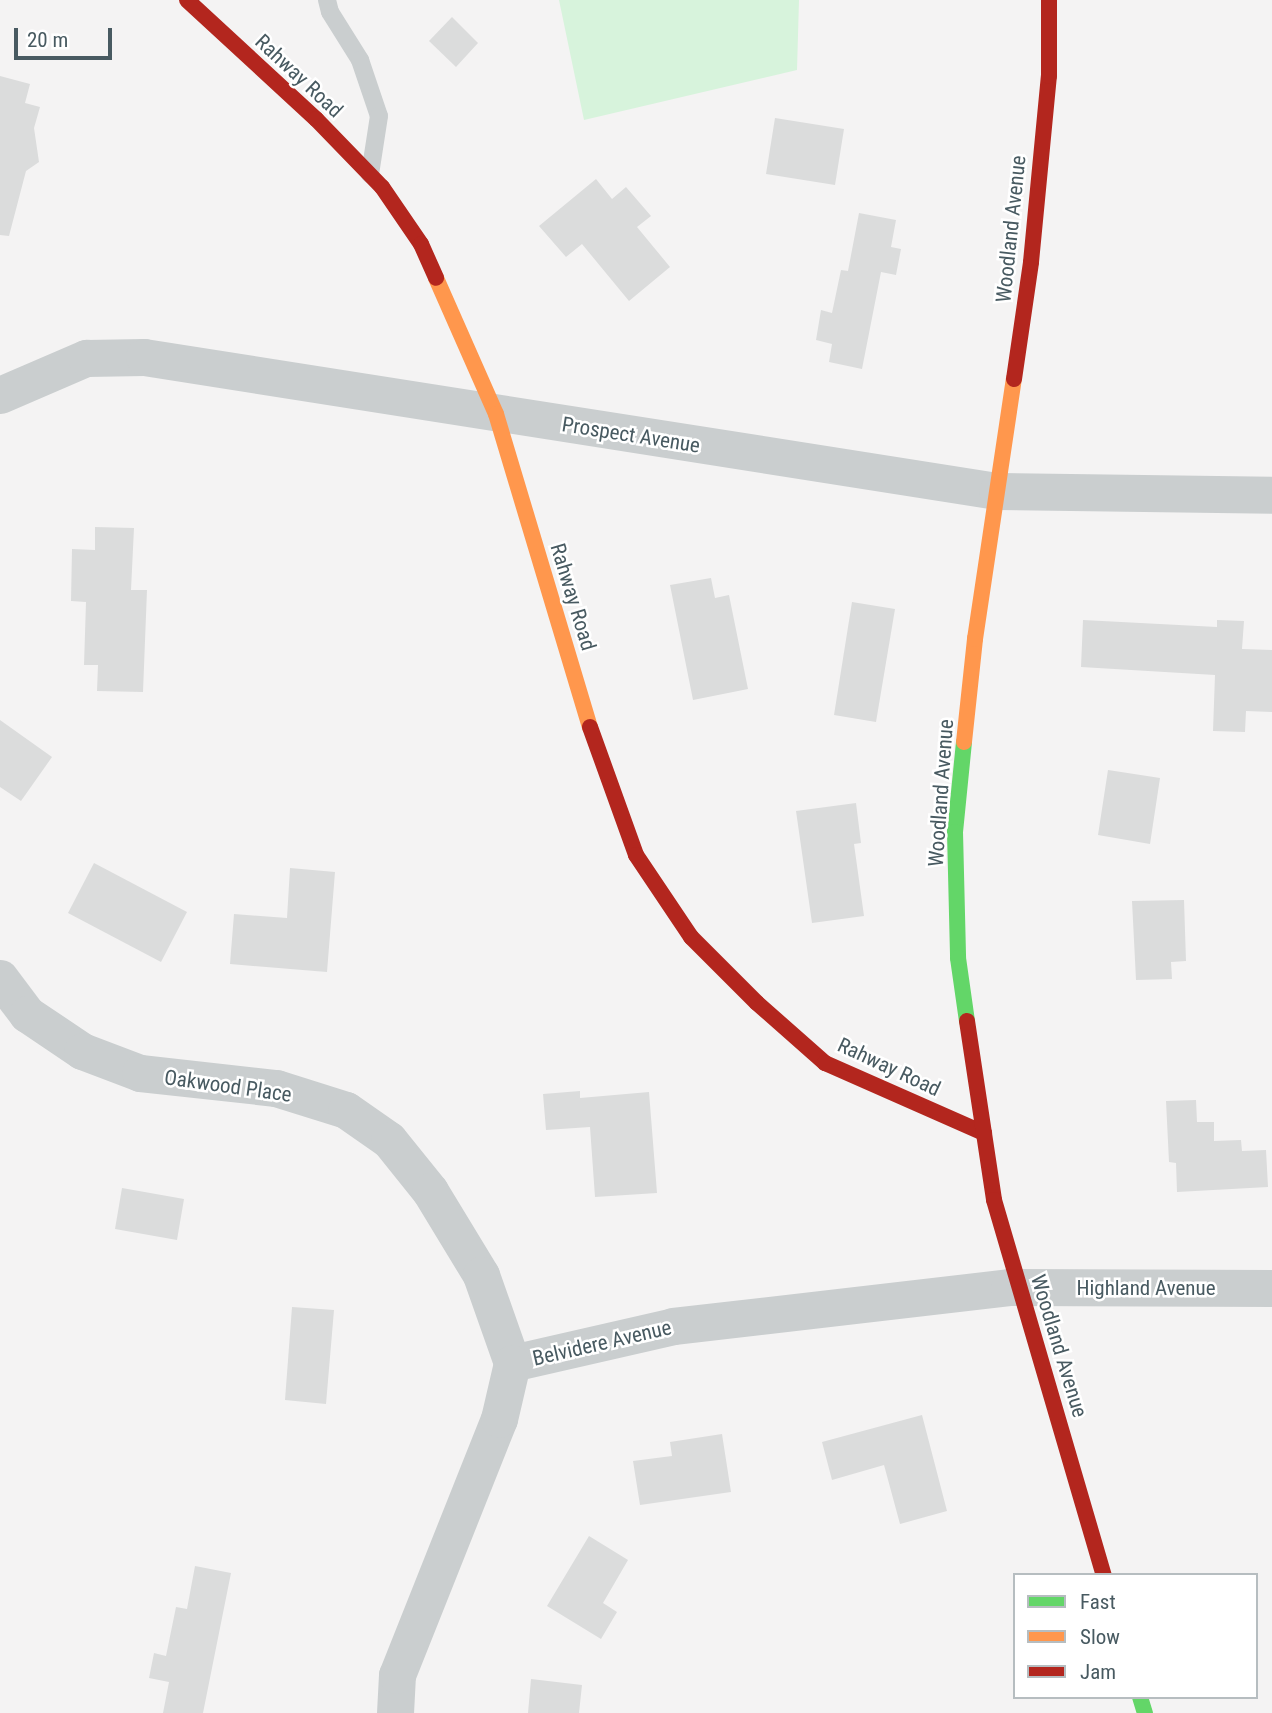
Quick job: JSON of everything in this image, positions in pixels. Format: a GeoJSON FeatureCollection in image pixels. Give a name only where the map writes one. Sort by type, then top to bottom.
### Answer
{"type":"FeatureCollection","features":[{"type":"Feature","properties":{"kind":"street","name":"Rahway Road"},"geometry":{"type":"LineString","coordinates":[[187,0],[370,174],[421,244],[496,414],[596,745],[631,843],[636,855],[691,937],[757,1003],[825,1063],[984,1133]]}},
{"type":"Feature","properties":{"kind":"street","name":"Woodland Avenue"},"geometry":{"type":"LineString","coordinates":[[1049,0],[1049,76],[1031,262],[975,639],[955,832],[958,958],[994,1200],[1103,1573]]}},
{"type":"Feature","properties":{"kind":"street","name":"Prospect Avenue"},"geometry":{"type":"LineString","coordinates":[[0,395],[86,358],[144,357],[997,491],[1272,495]]}},
{"type":"Feature","properties":{"kind":"street","name":"Oakwood Place"},"geometry":{"type":"LineString","coordinates":[[0,978],[27,1014],[82,1051],[140,1073],[276,1088],[346,1110],[389,1140],[430,1191],[481,1275],[512,1363]]}},
{"type":"Feature","properties":{"kind":"street","name":"Belvidere Avenue"},"geometry":{"type":"LineString","coordinates":[[396,1713],[397,1675],[499,1419],[512,1363],[673,1326],[1019,1287]]}},
{"type":"Feature","properties":{"kind":"street","name":"Highland Avenue"},"geometry":{"type":"LineString","coordinates":[[1019,1287],[1272,1288]]}},
{"type":"Feature","properties":{"kind":"lane"},"geometry":{"type":"LineString","coordinates":[[327,0],[330,12],[360,60],[379,116],[370,174]]}},
{"type":"Feature","properties":{"kind":"green space"},"geometry":{"type":"Polygon","coordinates":[[[559,0],[799,0],[797,70],[584,120],[559,0]]]}},
{"type":"Feature","properties":{"kind":"building"},"geometry":{"type":"Polygon","coordinates":[[[452,17],[478,43],[456,67],[429,41],[452,17]]]}},
{"type":"Feature","properties":{"kind":"building"},"geometry":{"type":"Polygon","coordinates":[[[0,76],[30,84],[25,103],[40,107],[34,128],[39,162],[26,171],[9,236],[0,235],[0,76]]]}},
{"type":"Feature","properties":{"kind":"building"},"geometry":{"type":"Polygon","coordinates":[[[775,118],[844,129],[835,185],[766,174],[775,118]]]}},
{"type":"Feature","properties":{"kind":"building"},"geometry":{"type":"Polygon","coordinates":[[[596,179],[612,199],[626,187],[651,216],[637,227],[670,267],[629,301],[582,244],[566,257],[539,226],[596,179]]]}},
{"type":"Feature","properties":{"kind":"building"},"geometry":{"type":"Polygon","coordinates":[[[859,213],[896,220],[891,247],[901,249],[896,275],[881,272],[862,369],[829,362],[832,344],[816,340],[821,310],[832,313],[841,270],[848,271],[859,213]]]}},
{"type":"Feature","properties":{"kind":"building"},"geometry":{"type":"Polygon","coordinates":[[[95,527],[134,528],[131,590],[147,590],[143,692],[97,691],[98,665],[84,665],[86,602],[71,601],[72,549],[95,550],[95,527]]]}},
{"type":"Feature","properties":{"kind":"building"},"geometry":{"type":"Polygon","coordinates":[[[711,578],[715,598],[729,595],[748,689],[693,700],[670,585],[711,578]]]}},
{"type":"Feature","properties":{"kind":"building"},"geometry":{"type":"Polygon","coordinates":[[[852,602],[895,609],[876,722],[834,715],[852,602]]]}},
{"type":"Feature","properties":{"kind":"building"},"geometry":{"type":"Polygon","coordinates":[[[1083,620],[1217,627],[1217,620],[1244,621],[1242,649],[1272,650],[1272,712],[1246,711],[1245,732],[1213,731],[1215,675],[1081,667],[1083,620]]]}},
{"type":"Feature","properties":{"kind":"building"},"geometry":{"type":"Polygon","coordinates":[[[0,720],[52,757],[21,801],[0,787],[0,720]]]}},
{"type":"Feature","properties":{"kind":"building"},"geometry":{"type":"Polygon","coordinates":[[[1108,770],[1160,778],[1150,844],[1098,835],[1108,770]]]}},
{"type":"Feature","properties":{"kind":"building"},"geometry":{"type":"Polygon","coordinates":[[[856,803],[861,843],[854,844],[864,916],[812,923],[796,811],[856,803]]]}},
{"type":"Feature","properties":{"kind":"building"},"geometry":{"type":"Polygon","coordinates":[[[94,863],[187,912],[161,962],[68,913],[94,863]]]}},
{"type":"Feature","properties":{"kind":"building"},"geometry":{"type":"Polygon","coordinates":[[[290,868],[335,872],[327,972],[230,964],[234,914],[287,918],[290,868]]]}},
{"type":"Feature","properties":{"kind":"building"},"geometry":{"type":"Polygon","coordinates":[[[1184,900],[1186,961],[1171,962],[1172,979],[1136,980],[1132,901],[1184,900]]]}},
{"type":"Feature","properties":{"kind":"building"},"geometry":{"type":"Polygon","coordinates":[[[580,1091],[580,1098],[649,1092],[657,1193],[595,1197],[590,1127],[546,1130],[543,1094],[580,1091]]]}},
{"type":"Feature","properties":{"kind":"building"},"geometry":{"type":"Polygon","coordinates":[[[1196,1100],[1197,1122],[1214,1122],[1214,1141],[1241,1140],[1242,1151],[1266,1150],[1268,1187],[1177,1192],[1176,1163],[1169,1162],[1166,1101],[1196,1100]]]}},
{"type":"Feature","properties":{"kind":"building"},"geometry":{"type":"Polygon","coordinates":[[[122,1188],[184,1199],[177,1240],[115,1229],[122,1188]]]}},
{"type":"Feature","properties":{"kind":"building"},"geometry":{"type":"Polygon","coordinates":[[[292,1307],[334,1310],[326,1404],[285,1400],[292,1307]]]}},
{"type":"Feature","properties":{"kind":"building"},"geometry":{"type":"Polygon","coordinates":[[[922,1415],[947,1511],[900,1524],[884,1465],[832,1480],[822,1442],[922,1415]]]}},
{"type":"Feature","properties":{"kind":"building"},"geometry":{"type":"Polygon","coordinates":[[[722,1434],[731,1492],[640,1505],[633,1461],[672,1456],[670,1442],[722,1434]]]}},
{"type":"Feature","properties":{"kind":"building"},"geometry":{"type":"Polygon","coordinates":[[[589,1536],[628,1560],[603,1603],[617,1612],[601,1639],[547,1606],[589,1536]]]}},
{"type":"Feature","properties":{"kind":"building"},"geometry":{"type":"Polygon","coordinates":[[[195,1566],[231,1573],[203,1713],[163,1713],[169,1682],[149,1678],[154,1653],[166,1656],[176,1607],[187,1609],[195,1566]]]}},
{"type":"Feature","properties":{"kind":"building"},"geometry":{"type":"Polygon","coordinates":[[[531,1679],[582,1685],[579,1713],[528,1713],[531,1679]]]}},
{"type":"Feature","properties":{"kind":"traffic: fast"},"geometry":{"type":"LineString","coordinates":[[964,742],[955,832],[958,958],[967,1021]]}},
{"type":"Feature","properties":{"kind":"traffic: fast"},"geometry":{"type":"LineString","coordinates":[[1141,1699],[1145,1713]]}},
{"type":"Feature","properties":{"kind":"traffic: slow"},"geometry":{"type":"LineString","coordinates":[[436,278],[496,414],[590,727]]}},
{"type":"Feature","properties":{"kind":"traffic: slow"},"geometry":{"type":"LineString","coordinates":[[964,742],[975,639],[1014,379]]}},
{"type":"Feature","properties":{"kind":"traffic: jam"},"geometry":{"type":"LineString","coordinates":[[187,0],[316,119],[382,187],[421,244],[436,278]]}},
{"type":"Feature","properties":{"kind":"traffic: jam"},"geometry":{"type":"LineString","coordinates":[[1014,379],[1031,262],[1049,76],[1049,0]]}},
{"type":"Feature","properties":{"kind":"traffic: jam"},"geometry":{"type":"LineString","coordinates":[[590,727],[636,855],[691,937],[757,1003],[825,1063],[984,1133]]}},
{"type":"Feature","properties":{"kind":"traffic: jam"},"geometry":{"type":"LineString","coordinates":[[967,1021],[994,1200],[1103,1573]]}}]}
